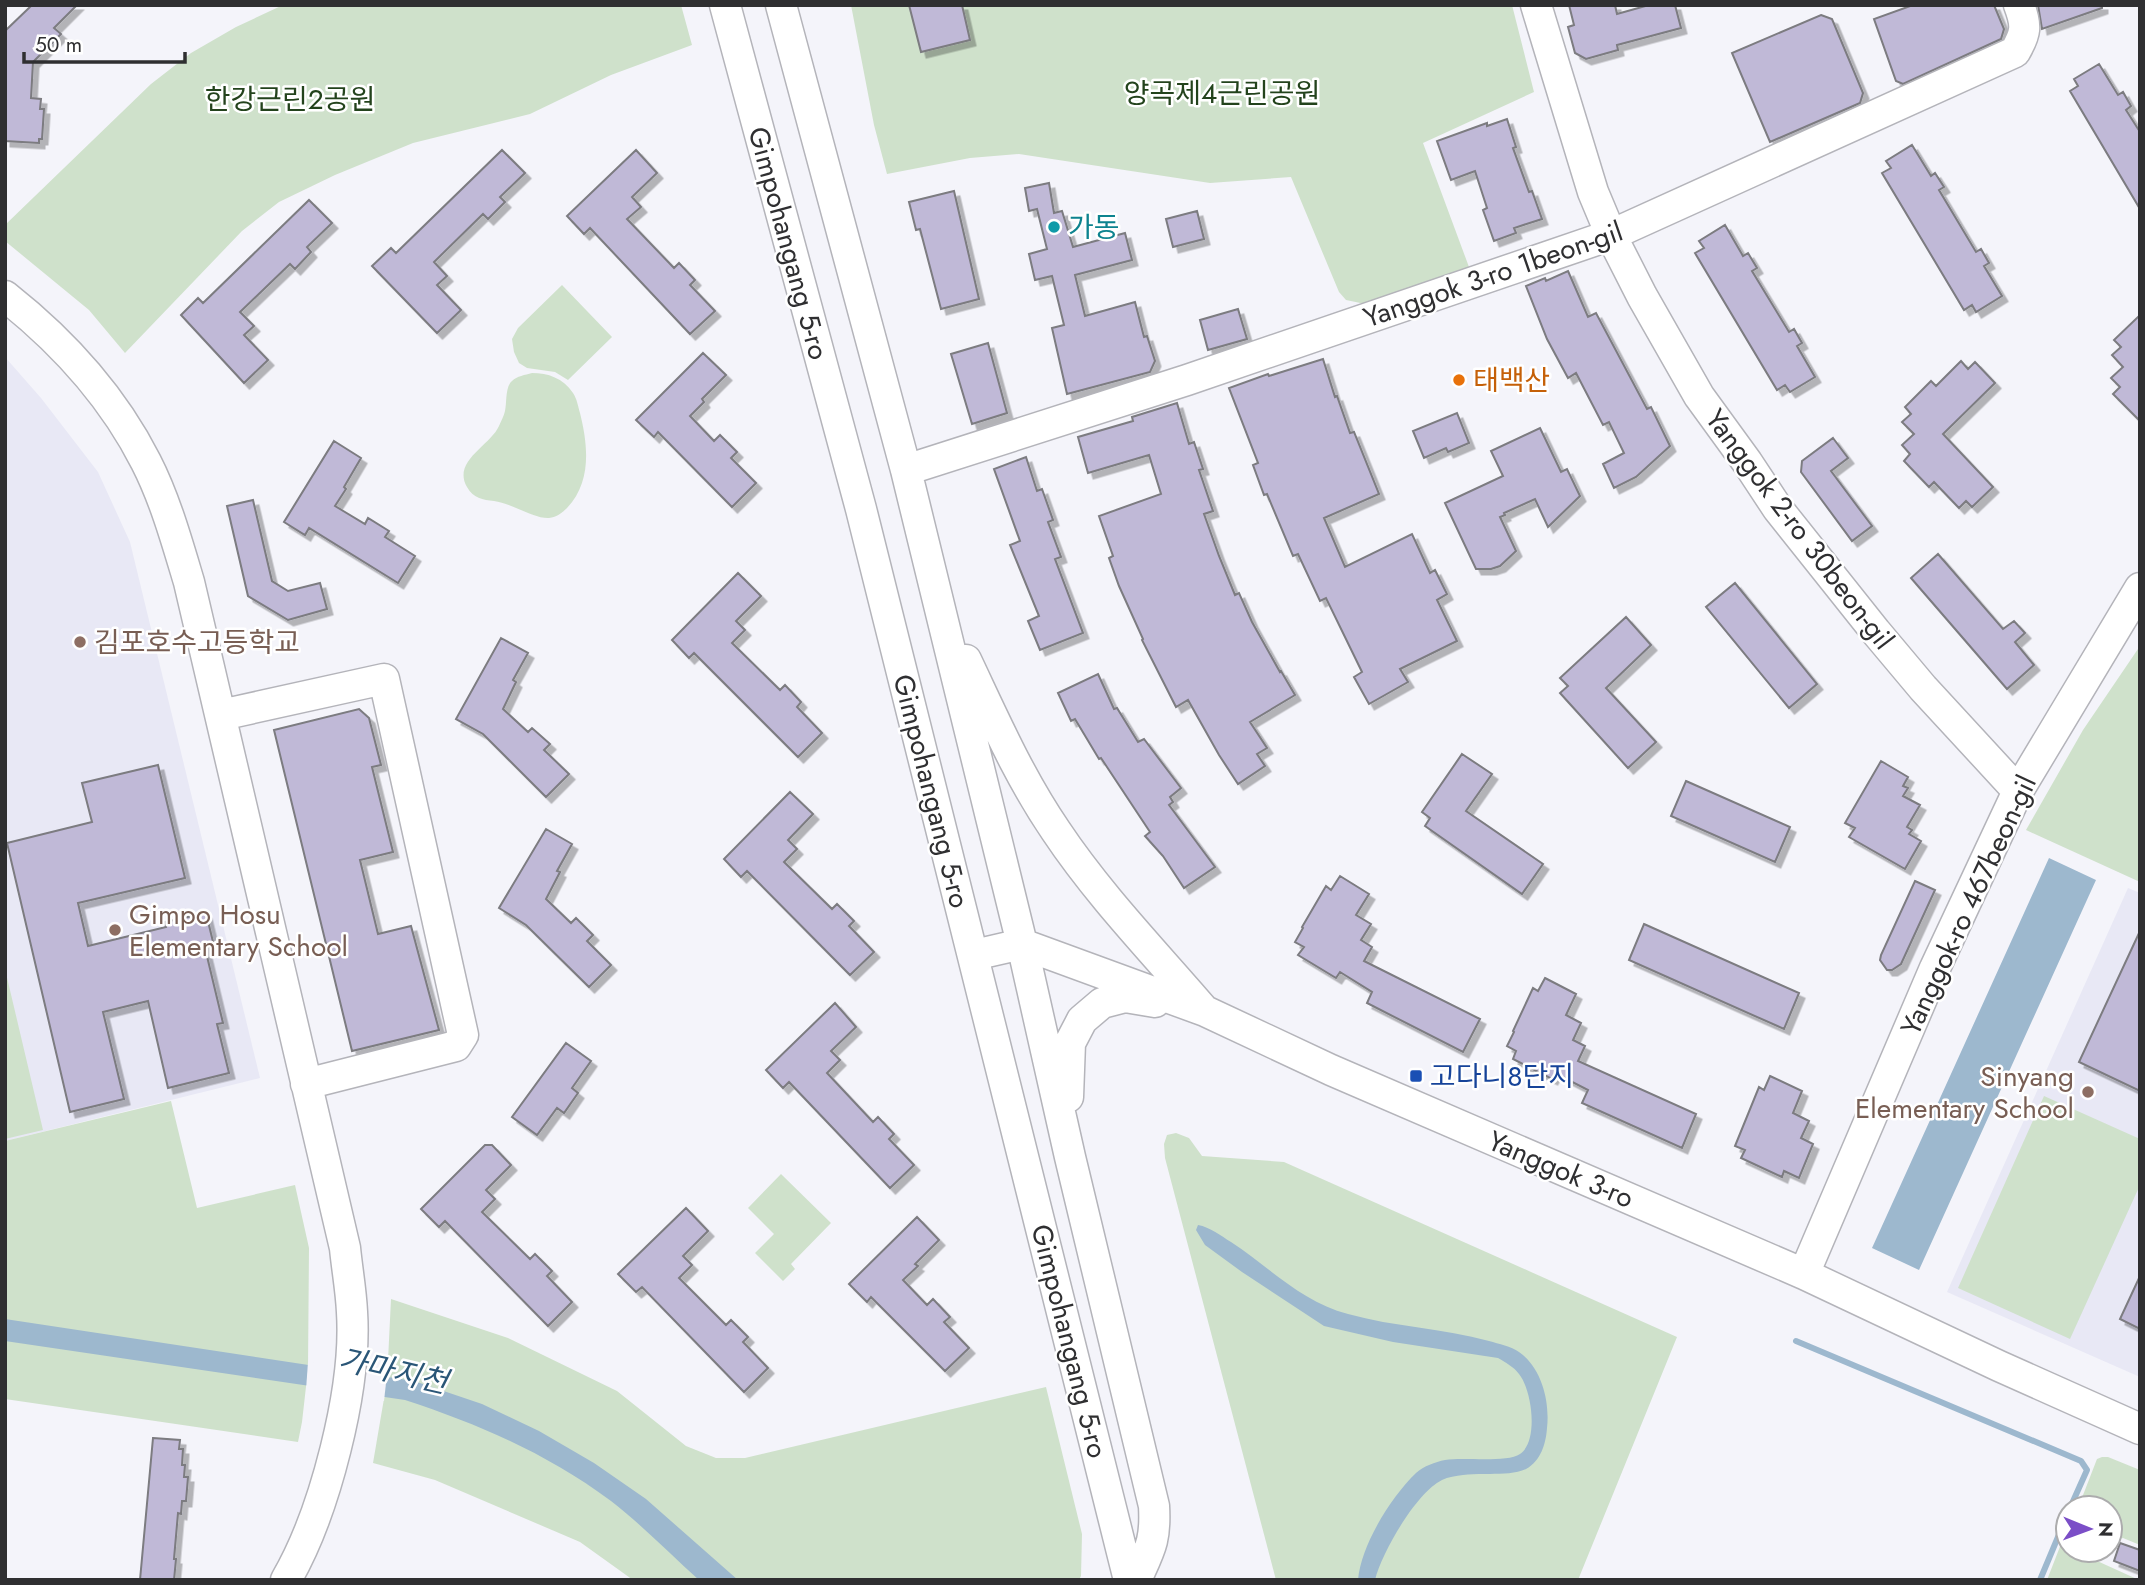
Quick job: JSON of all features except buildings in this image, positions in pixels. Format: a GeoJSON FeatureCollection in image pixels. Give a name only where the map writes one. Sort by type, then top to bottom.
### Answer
{"type":"FeatureCollection","features":[{"type":"Feature","properties":{"kind":"street","name":"Gimpohangang 5-ro"},"geometry":{"type":"LineString","coordinates":[[724,5],[861,509],[1129,1580]]}},
{"type":"Feature","properties":{"kind":"street","name":"Gimpohangang 5-ro"},"geometry":{"type":"LineString","coordinates":[[781,5],[906,470],[1022,944],[1154,1506],[1153,1543],[1136,1580]]}},
{"type":"Feature","properties":{"kind":"street","name":"Yanggok 2-ro 30beon-gil"},"geometry":{"type":"LineString","coordinates":[[1536,5],[1593,192],[1642,296],[1699,396],[1778,509],[1923,688],[2018,791]]}},
{"type":"Feature","properties":{"kind":"street","name":"Yanggok 3-ro 1beon-gil"},"geometry":{"type":"LineString","coordinates":[[906,470],[1187,380],[1611,235],[2015,52],[2025,36],[2020,5]]}},
{"type":"Feature","properties":{"kind":"street"},"geometry":{"type":"LineString","coordinates":[[5,296],[88,375],[122,418],[147,464],[174,533],[189,582],[345,1248],[352,1313],[349,1375],[321,1502],[286,1580]]}},
{"type":"Feature","properties":{"kind":"street","name":"Yanggok-ro 467beon-gil"},"geometry":{"type":"LineString","coordinates":[[1804,1274],[1936,968],[2018,791],[2140,588]]}},
{"type":"Feature","properties":{"kind":"street"},"geometry":{"type":"LineString","coordinates":[[938,600],[1016,767],[1055,830],[1084,870],[1205,1011]]}},
{"type":"Feature","properties":{"kind":"street"},"geometry":{"type":"LineString","coordinates":[[220,715],[384,678],[463,1035],[456,1046],[306,1084]]}},
{"type":"Feature","properties":{"kind":"street"},"geometry":{"type":"LineString","coordinates":[[974,955],[1022,944]]}},
{"type":"Feature","properties":{"kind":"street","name":"Yanggok 3-ro"},"geometry":{"type":"LineString","coordinates":[[1022,944],[1205,1011],[1331,1070],[1804,1274],[2140,1429]]}},
{"type":"Feature","properties":{"kind":"street"},"geometry":{"type":"LineString","coordinates":[[1070,1157],[1070,1043],[1082,1020],[1102,1003],[1125,997],[1205,1011]]}},
{"type":"Feature","properties":{"kind":"shaded area","name":"Gimpo Hosu Elementary School"},"geometry":{"type":"Polygon","coordinates":[[[5,357],[41,398],[98,472],[130,542],[260,1078],[5,1141],[5,357]]]}},
{"type":"Feature","properties":{"kind":"shaded area","name":"Sinyang Elementary School"},"geometry":{"type":"Polygon","coordinates":[[[2128,888],[2140,893],[2140,1377],[1947,1292],[2128,888]]]}},
{"type":"Feature","properties":{"kind":"green space","name":"한강근린2공원"},"geometry":{"type":"Polygon","coordinates":[[[283,5],[681,5],[692,45],[611,75],[530,114],[413,143],[335,175],[279,202],[242,231],[125,353],[89,310],[5,241],[5,225],[151,84],[191,53],[236,27],[283,5]]]}},
{"type":"Feature","properties":{"kind":"green space","name":"양곡제4근린공원"},"geometry":{"type":"Polygon","coordinates":[[[851,5],[1512,5],[1534,92],[1423,143],[1469,267],[1370,305],[1346,300],[1339,292],[1291,177],[1210,183],[1019,154],[970,158],[887,174],[874,125],[851,5]]]}},
{"type":"Feature","properties":{"kind":"green space"},"geometry":{"type":"Polygon","coordinates":[[[562,285],[612,337],[568,380],[555,372],[527,368],[519,363],[512,339],[518,328],[562,285]]]}},
{"type":"Feature","properties":{"kind":"green space"},"geometry":{"type":"Polygon","coordinates":[[[532,373],[555,377],[569,388],[577,403],[585,438],[586,463],[581,487],[567,508],[549,518],[536,516],[501,502],[479,498],[469,491],[464,478],[464,469],[468,462],[499,426],[505,413],[510,384],[516,378],[532,373]]]}},
{"type":"Feature","properties":{"kind":"green space"},"geometry":{"type":"Polygon","coordinates":[[[2140,646],[2140,882],[2026,830],[2083,730],[2140,646]]]}},
{"type":"Feature","properties":{"kind":"green space"},"geometry":{"type":"Polygon","coordinates":[[[5,969],[43,1130],[5,1139],[5,969]]]}},
{"type":"Feature","properties":{"kind":"green space"},"geometry":{"type":"Polygon","coordinates":[[[2044,1096],[2140,1139],[2140,1185],[2070,1339],[1958,1288],[2044,1096]]]}},
{"type":"Feature","properties":{"kind":"green space"},"geometry":{"type":"Polygon","coordinates":[[[171,1101],[197,1208],[295,1185],[309,1248],[308,1369],[298,1442],[5,1399],[5,1141],[171,1101]]]}},
{"type":"Feature","properties":{"kind":"green space"},"geometry":{"type":"Polygon","coordinates":[[[1176,1133],[1189,1138],[1202,1156],[1284,1162],[1677,1337],[1578,1580],[1276,1580],[1165,1158],[1164,1144],[1167,1135],[1176,1133]]]}},
{"type":"Feature","properties":{"kind":"green space"},"geometry":{"type":"Polygon","coordinates":[[[781,1174],[831,1223],[791,1264],[795,1269],[783,1281],[755,1253],[774,1234],[748,1208],[781,1174]]]}},
{"type":"Feature","properties":{"kind":"green space"},"geometry":{"type":"Polygon","coordinates":[[[391,1299],[508,1338],[617,1391],[686,1446],[716,1458],[745,1458],[1046,1387],[1082,1534],[1081,1576],[1079,1580],[633,1580],[580,1542],[435,1480],[373,1463],[387,1381],[391,1299]]]}},
{"type":"Feature","properties":{"kind":"green space"},"geometry":{"type":"Polygon","coordinates":[[[2108,1457],[2140,1470],[2140,1545],[2124,1538],[2124,1494],[2083,1494],[2097,1459],[2108,1457]]]}},
{"type":"Feature","properties":{"kind":"green space"},"geometry":{"type":"Polygon","coordinates":[[[2054,1562],[2104,1564],[2139,1580],[2047,1580],[2054,1562]]]}},
{"type":"Feature","properties":{"kind":"water"},"geometry":{"type":"Polygon","coordinates":[[[2049,858],[2096,880],[1919,1270],[1872,1248],[2049,858]]]}},
{"type":"Feature","properties":{"kind":"water"},"geometry":{"type":"Polygon","coordinates":[[[1198,1225],[1245,1252],[1301,1293],[1331,1308],[1365,1318],[1472,1337],[1505,1345],[1519,1352],[1534,1367],[1546,1397],[1548,1418],[1544,1445],[1539,1456],[1531,1466],[1519,1471],[1463,1475],[1442,1480],[1422,1497],[1401,1524],[1375,1580],[1358,1580],[1365,1552],[1379,1522],[1406,1483],[1419,1471],[1445,1460],[1514,1457],[1526,1447],[1530,1438],[1532,1415],[1524,1381],[1515,1369],[1498,1358],[1393,1342],[1324,1326],[1205,1245],[1196,1230],[1198,1225]]]}},
{"type":"Feature","properties":{"kind":"water"},"geometry":{"type":"Polygon","coordinates":[[[5,1319],[414,1381],[482,1404],[539,1431],[594,1463],[646,1499],[738,1580],[699,1580],[634,1520],[587,1484],[512,1442],[405,1400],[5,1341],[5,1319]]]}},
{"type":"Feature","properties":{"kind":"pier"},"geometry":{"type":"Polygon","coordinates":[[[308,1362],[387,1374],[384,1401],[306,1390],[308,1362]]]}},
{"type":"Feature","properties":{"kind":"waterway"},"geometry":{"type":"LineString","coordinates":[[1796,1341],[2081,1461],[2087,1470],[2076,1494]]}},
{"type":"Feature","properties":{"kind":"waterway"},"geometry":{"type":"LineString","coordinates":[[2040,1580],[2054,1546]]}},
{"type":"Feature","properties":{"kind":"place","name":"가동"},"geometry":{"type":"Point","coordinates":[1054,227]}},
{"type":"Feature","properties":{"kind":"place","name":"태백산"},"geometry":{"type":"Point","coordinates":[1459,380]}},
{"type":"Feature","properties":{"kind":"place","name":"김포호수고등학교"},"geometry":{"type":"Point","coordinates":[80,642]}},
{"type":"Feature","properties":{"kind":"place","name":"Gimpo Hosu Elementary School"},"geometry":{"type":"Point","coordinates":[115,930]}},
{"type":"Feature","properties":{"kind":"place","name":"고다니8단지"},"geometry":{"type":"Point","coordinates":[1416,1076]}},
{"type":"Feature","properties":{"kind":"place","name":"Sinyang Elementary School"},"geometry":{"type":"Point","coordinates":[2088,1092]}},
{"type":"Feature","properties":{"kind":"water label","name":"가마지천"},"geometry":{"type":"Point","coordinates":[393,1371]}}]}
